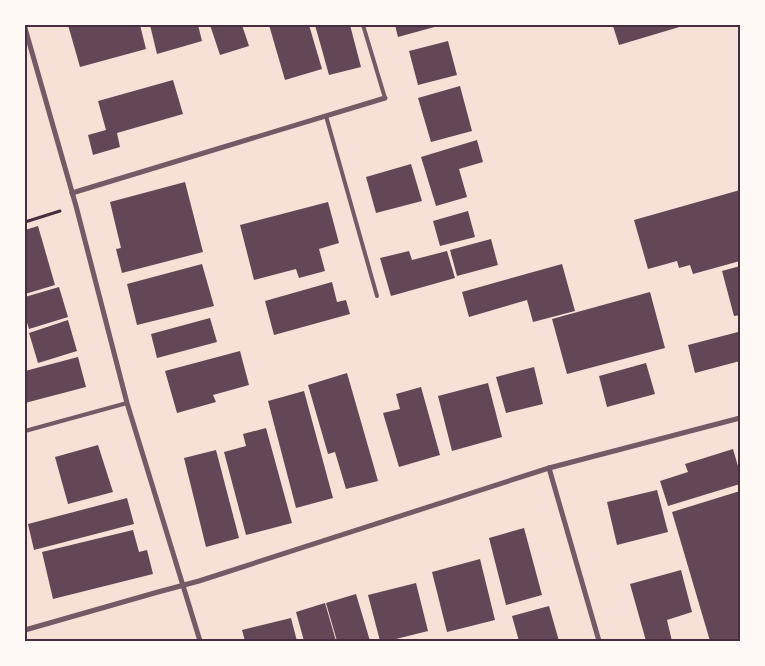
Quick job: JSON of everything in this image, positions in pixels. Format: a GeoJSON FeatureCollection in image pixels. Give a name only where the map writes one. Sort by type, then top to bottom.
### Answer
{"type":"FeatureCollection","features":[{"type":"Feature","properties":{"kind":"street"},"geometry":{"type":"LineString","coordinates":[[25,28],[76,206],[127,403],[200,641]]}},
{"type":"Feature","properties":{"kind":"street"},"geometry":{"type":"LineString","coordinates":[[72,193],[385,98]]}},
{"type":"Feature","properties":{"kind":"street"},"geometry":{"type":"LineString","coordinates":[[25,630],[200,582],[549,468],[740,418]]}},
{"type":"Feature","properties":{"kind":"street"},"geometry":{"type":"LineString","coordinates":[[549,468],[599,641]]}},
{"type":"Feature","properties":{"kind":"lane"},"geometry":{"type":"LineString","coordinates":[[363,25],[385,98]]}},
{"type":"Feature","properties":{"kind":"lane"},"geometry":{"type":"LineString","coordinates":[[326,116],[377,296]]}},
{"type":"Feature","properties":{"kind":"lane"},"geometry":{"type":"LineString","coordinates":[[25,431],[127,403]]}},
{"type":"Feature","properties":{"kind":"path"},"geometry":{"type":"LineString","coordinates":[[25,222],[76,206]]}},
{"type":"Feature","properties":{"kind":"building"},"geometry":{"type":"Polygon","coordinates":[[[68,25],[140,25],[146,49],[80,67],[68,25]]]}},
{"type":"Feature","properties":{"kind":"building"},"geometry":{"type":"Polygon","coordinates":[[[150,25],[198,25],[202,41],[157,54],[150,25]]]}},
{"type":"Feature","properties":{"kind":"building"},"geometry":{"type":"Polygon","coordinates":[[[210,25],[242,25],[249,46],[220,55],[210,25]]]}},
{"type":"Feature","properties":{"kind":"building"},"geometry":{"type":"Polygon","coordinates":[[[269,25],[309,25],[322,69],[285,80],[269,25]]]}},
{"type":"Feature","properties":{"kind":"building"},"geometry":{"type":"Polygon","coordinates":[[[315,25],[350,25],[361,67],[329,75],[315,25]]]}},
{"type":"Feature","properties":{"kind":"building"},"geometry":{"type":"Polygon","coordinates":[[[395,25],[438,25],[438,26],[398,37],[395,25]]]}},
{"type":"Feature","properties":{"kind":"building"},"geometry":{"type":"Polygon","coordinates":[[[686,25],[619,45],[613,26],[686,25]]]}},
{"type":"Feature","properties":{"kind":"building"},"geometry":{"type":"Polygon","coordinates":[[[448,41],[457,75],[418,85],[409,51],[448,41]]]}},
{"type":"Feature","properties":{"kind":"building"},"geometry":{"type":"Polygon","coordinates":[[[173,80],[183,114],[117,133],[120,147],[93,155],[88,135],[106,130],[98,101],[173,80]]]}},
{"type":"Feature","properties":{"kind":"building"},"geometry":{"type":"Polygon","coordinates":[[[460,86],[472,131],[431,142],[418,98],[460,86]]]}},
{"type":"Feature","properties":{"kind":"building"},"geometry":{"type":"Polygon","coordinates":[[[477,140],[483,162],[459,169],[467,197],[436,206],[421,157],[477,140]]]}},
{"type":"Feature","properties":{"kind":"building"},"geometry":{"type":"Polygon","coordinates":[[[411,164],[422,201],[376,213],[366,177],[411,164]]]}},
{"type":"Feature","properties":{"kind":"building"},"geometry":{"type":"Polygon","coordinates":[[[185,182],[203,252],[122,273],[116,249],[121,248],[110,202],[185,182]]]}},
{"type":"Feature","properties":{"kind":"building"},"geometry":{"type":"Polygon","coordinates":[[[740,190],[740,261],[693,274],[690,265],[679,268],[677,261],[648,269],[634,220],[740,190]]]}},
{"type":"Feature","properties":{"kind":"building"},"geometry":{"type":"Polygon","coordinates":[[[328,202],[339,243],[319,249],[325,271],[299,278],[296,269],[254,280],[240,225],[328,202]]]}},
{"type":"Feature","properties":{"kind":"building"},"geometry":{"type":"Polygon","coordinates":[[[468,211],[475,237],[440,246],[433,221],[468,211]]]}},
{"type":"Feature","properties":{"kind":"building"},"geometry":{"type":"Polygon","coordinates":[[[38,226],[55,285],[25,294],[25,230],[38,226]]]}},
{"type":"Feature","properties":{"kind":"building"},"geometry":{"type":"Polygon","coordinates":[[[491,239],[498,265],[457,276],[450,250],[491,239]]]}},
{"type":"Feature","properties":{"kind":"building"},"geometry":{"type":"Polygon","coordinates":[[[409,251],[412,260],[447,251],[455,278],[391,296],[380,258],[409,251]]]}},
{"type":"Feature","properties":{"kind":"building"},"geometry":{"type":"Polygon","coordinates":[[[202,264],[214,306],[137,325],[127,284],[202,264]]]}},
{"type":"Feature","properties":{"kind":"building"},"geometry":{"type":"Polygon","coordinates":[[[562,264],[575,311],[533,322],[527,300],[469,317],[462,292],[562,264]]]}},
{"type":"Feature","properties":{"kind":"building"},"geometry":{"type":"Polygon","coordinates":[[[740,266],[740,315],[734,316],[722,271],[740,266]]]}},
{"type":"Feature","properties":{"kind":"building"},"geometry":{"type":"Polygon","coordinates":[[[332,282],[337,302],[346,300],[350,314],[274,335],[265,301],[332,282]]]}},
{"type":"Feature","properties":{"kind":"building"},"geometry":{"type":"Polygon","coordinates":[[[59,287],[68,317],[29,329],[25,316],[25,297],[59,287]]]}},
{"type":"Feature","properties":{"kind":"building"},"geometry":{"type":"Polygon","coordinates":[[[650,292],[665,348],[567,374],[552,319],[650,292]]]}},
{"type":"Feature","properties":{"kind":"building"},"geometry":{"type":"Polygon","coordinates":[[[210,318],[217,342],[157,358],[151,334],[210,318]]]}},
{"type":"Feature","properties":{"kind":"building"},"geometry":{"type":"Polygon","coordinates":[[[68,320],[77,351],[38,363],[29,333],[68,320]]]}},
{"type":"Feature","properties":{"kind":"building"},"geometry":{"type":"Polygon","coordinates":[[[738,332],[740,361],[695,373],[688,345],[738,332]]]}},
{"type":"Feature","properties":{"kind":"building"},"geometry":{"type":"Polygon","coordinates":[[[240,351],[249,385],[213,395],[216,402],[177,413],[165,371],[240,351]]]}},
{"type":"Feature","properties":{"kind":"building"},"geometry":{"type":"Polygon","coordinates":[[[78,357],[86,387],[25,403],[25,371],[78,357]]]}},
{"type":"Feature","properties":{"kind":"building"},"geometry":{"type":"Polygon","coordinates":[[[646,363],[655,394],[607,407],[599,376],[646,363]]]}},
{"type":"Feature","properties":{"kind":"building"},"geometry":{"type":"Polygon","coordinates":[[[534,367],[543,404],[506,413],[496,377],[534,367]]]}},
{"type":"Feature","properties":{"kind":"building"},"geometry":{"type":"Polygon","coordinates":[[[347,373],[378,481],[346,489],[335,452],[328,454],[308,385],[347,373]]]}},
{"type":"Feature","properties":{"kind":"building"},"geometry":{"type":"Polygon","coordinates":[[[488,383],[502,437],[452,451],[438,396],[488,383]]]}},
{"type":"Feature","properties":{"kind":"building"},"geometry":{"type":"Polygon","coordinates":[[[421,387],[440,455],[399,467],[383,413],[400,409],[396,394],[421,387]]]}},
{"type":"Feature","properties":{"kind":"building"},"geometry":{"type":"Polygon","coordinates":[[[304,391],[333,498],[296,508],[268,401],[304,391]]]}},
{"type":"Feature","properties":{"kind":"building"},"geometry":{"type":"Polygon","coordinates":[[[266,428],[292,523],[246,535],[224,452],[246,446],[243,434],[266,428]]]}},
{"type":"Feature","properties":{"kind":"building"},"geometry":{"type":"Polygon","coordinates":[[[98,445],[113,492],[68,504],[55,457],[98,445]]]}},
{"type":"Feature","properties":{"kind":"building"},"geometry":{"type":"Polygon","coordinates":[[[733,449],[740,473],[740,484],[668,506],[660,481],[688,472],[685,464],[733,449]]]}},
{"type":"Feature","properties":{"kind":"building"},"geometry":{"type":"Polygon","coordinates":[[[216,450],[239,538],[206,547],[184,458],[216,450]]]}},
{"type":"Feature","properties":{"kind":"building"},"geometry":{"type":"Polygon","coordinates":[[[657,490],[668,532],[617,545],[607,502],[657,490]]]}},
{"type":"Feature","properties":{"kind":"building"},"geometry":{"type":"Polygon","coordinates":[[[740,491],[740,638],[731,641],[710,641],[672,512],[740,491]]]}},
{"type":"Feature","properties":{"kind":"building"},"geometry":{"type":"Polygon","coordinates":[[[127,498],[134,524],[34,550],[28,524],[127,498]]]}},
{"type":"Feature","properties":{"kind":"building"},"geometry":{"type":"Polygon","coordinates":[[[524,528],[542,595],[506,605],[489,538],[524,528]]]}},
{"type":"Feature","properties":{"kind":"building"},"geometry":{"type":"Polygon","coordinates":[[[133,530],[139,552],[147,550],[153,574],[53,599],[42,552],[133,530]]]}},
{"type":"Feature","properties":{"kind":"building"},"geometry":{"type":"Polygon","coordinates":[[[480,559],[495,620],[447,632],[432,572],[480,559]]]}},
{"type":"Feature","properties":{"kind":"building"},"geometry":{"type":"Polygon","coordinates":[[[681,570],[692,612],[667,620],[672,641],[646,641],[630,584],[681,570]]]}},
{"type":"Feature","properties":{"kind":"building"},"geometry":{"type":"Polygon","coordinates":[[[416,583],[428,631],[388,641],[380,641],[368,595],[416,583]]]}},
{"type":"Feature","properties":{"kind":"building"},"geometry":{"type":"Polygon","coordinates":[[[356,594],[370,641],[337,641],[326,603],[356,594]]]}},
{"type":"Feature","properties":{"kind":"building"},"geometry":{"type":"Polygon","coordinates":[[[325,603],[336,641],[304,641],[296,612],[325,603]]]}},
{"type":"Feature","properties":{"kind":"building"},"geometry":{"type":"Polygon","coordinates":[[[549,606],[559,641],[519,641],[512,616],[549,606]]]}},
{"type":"Feature","properties":{"kind":"building"},"geometry":{"type":"Polygon","coordinates":[[[291,618],[297,641],[245,641],[242,630],[291,618]]]}}]}
